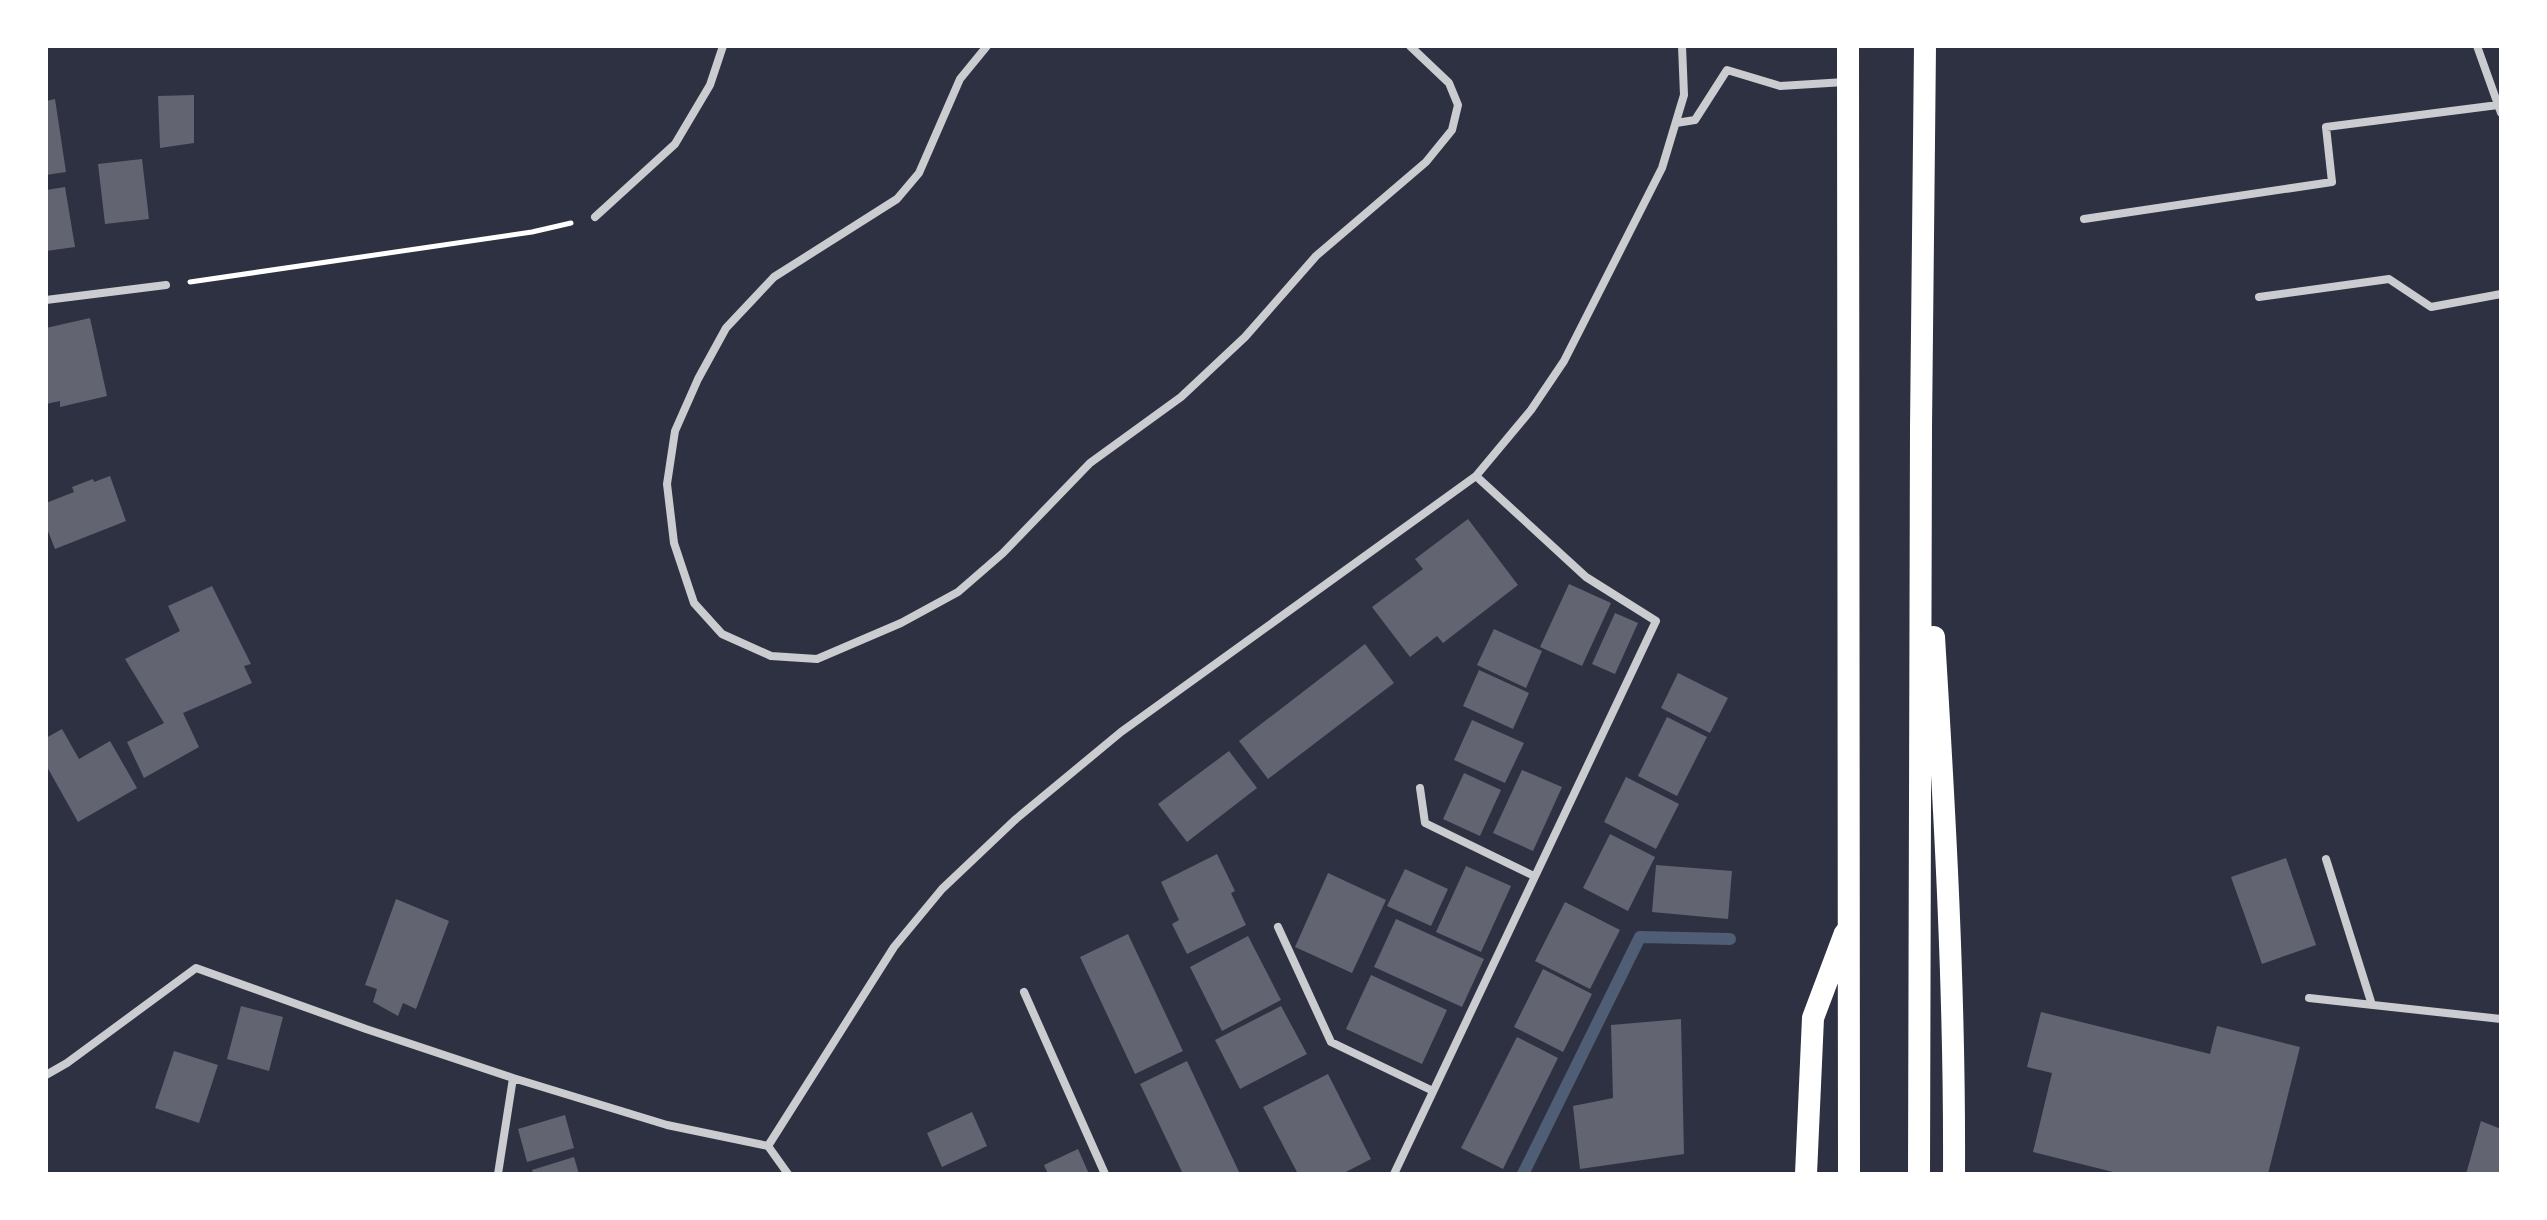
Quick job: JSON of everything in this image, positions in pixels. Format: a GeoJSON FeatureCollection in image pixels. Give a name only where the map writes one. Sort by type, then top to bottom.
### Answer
{"type":"FeatureCollection","features":[{"type":"Feature","properties":{"kind":"highway"},"geometry":{"type":"LineString","coordinates":[[1848,46],[1849,1174]]}},
{"type":"Feature","properties":{"kind":"highway"},"geometry":{"type":"LineString","coordinates":[[1919,1174],[1925,46]]}},
{"type":"Feature","properties":{"kind":"highway"},"geometry":{"type":"LineString","coordinates":[[1921,428],[1944,793],[1955,1092],[1954,1174]]}},
{"type":"Feature","properties":{"kind":"highway"},"geometry":{"type":"LineString","coordinates":[[1806,1174],[1813,1018],[1850,920]]}},
{"type":"Feature","properties":{"kind":"street"},"geometry":{"type":"LineString","coordinates":[[595,217],[675,144],[710,85],[723,46]]}},
{"type":"Feature","properties":{"kind":"street"},"geometry":{"type":"LineString","coordinates":[[987,46],[960,79],[919,173],[897,199],[774,277],[726,328],[698,379],[675,431],[667,484],[674,543],[694,603],[722,634],[771,656],[817,659],[901,623],[958,592],[1003,553],[1090,463],[1181,397],[1245,337],[1316,256],[1426,162],[1452,130],[1458,105],[1449,83],[1410,46]]}},
{"type":"Feature","properties":{"kind":"street"},"geometry":{"type":"LineString","coordinates":[[768,1146],[894,947],[942,889],[1016,819],[1121,732],[1476,476],[1531,410],[1564,361],[1662,168],[1684,95],[1682,46]]}},
{"type":"Feature","properties":{"kind":"street"},"geometry":{"type":"LineString","coordinates":[[2084,219],[2332,182],[2326,127],[2500,109],[2477,46]]}},
{"type":"Feature","properties":{"kind":"street"},"geometry":{"type":"LineString","coordinates":[[1676,123],[1695,120],[1727,70],[1780,86],[1848,82]]}},
{"type":"Feature","properties":{"kind":"street"},"geometry":{"type":"LineString","coordinates":[[2259,297],[2389,279],[2431,307],[2501,294]]}},
{"type":"Feature","properties":{"kind":"street"},"geometry":{"type":"LineString","coordinates":[[46,300],[166,285]]}},
{"type":"Feature","properties":{"kind":"street"},"geometry":{"type":"LineString","coordinates":[[1394,1174],[1656,621],[1586,577],[1476,476]]}},
{"type":"Feature","properties":{"kind":"street"},"geometry":{"type":"LineString","coordinates":[[1420,788],[1425,823],[1534,876]]}},
{"type":"Feature","properties":{"kind":"street"},"geometry":{"type":"LineString","coordinates":[[2326,859],[2372,1005]]}},
{"type":"Feature","properties":{"kind":"street"},"geometry":{"type":"LineString","coordinates":[[1278,927],[1331,1042],[1433,1091]]}},
{"type":"Feature","properties":{"kind":"street"},"geometry":{"type":"LineString","coordinates":[[46,1075],[196,968],[513,1078],[667,1125],[768,1146],[788,1174]]}},
{"type":"Feature","properties":{"kind":"street"},"geometry":{"type":"LineString","coordinates":[[1024,992],[1105,1174]]}},
{"type":"Feature","properties":{"kind":"street"},"geometry":{"type":"LineString","coordinates":[[2309,998],[2501,1019]]}},
{"type":"Feature","properties":{"kind":"street"},"geometry":{"type":"LineString","coordinates":[[498,1174],[513,1078]]}},
{"type":"Feature","properties":{"kind":"path"},"geometry":{"type":"LineString","coordinates":[[166,285],[532,232],[595,217]]}},
{"type":"Feature","properties":{"kind":"building"},"geometry":{"type":"Polygon","coordinates":[[[194,95],[194,143],[160,148],[158,96],[194,95]]]}},
{"type":"Feature","properties":{"kind":"building"},"geometry":{"type":"Polygon","coordinates":[[[55,99],[66,172],[46,175],[46,101],[55,99]]]}},
{"type":"Feature","properties":{"kind":"building"},"geometry":{"type":"Polygon","coordinates":[[[142,159],[149,219],[105,224],[98,164],[142,159]]]}},
{"type":"Feature","properties":{"kind":"building"},"geometry":{"type":"Polygon","coordinates":[[[65,187],[75,247],[46,251],[46,190],[65,187]]]}},
{"type":"Feature","properties":{"kind":"building"},"geometry":{"type":"Polygon","coordinates":[[[90,318],[107,396],[60,407],[60,401],[46,404],[46,328],[90,318]]]}},
{"type":"Feature","properties":{"kind":"building"},"geometry":{"type":"Polygon","coordinates":[[[110,476],[126,521],[55,549],[46,526],[46,503],[74,492],[72,487],[110,476]]]}},
{"type":"Feature","properties":{"kind":"building"},"geometry":{"type":"Polygon","coordinates":[[[1468,519],[1518,585],[1443,643],[1437,636],[1410,657],[1372,607],[1423,569],[1415,559],[1468,519]]]}},
{"type":"Feature","properties":{"kind":"building"},"geometry":{"type":"Polygon","coordinates":[[[1569,584],[1611,603],[1582,666],[1540,647],[1569,584]]]}},
{"type":"Feature","properties":{"kind":"building"},"geometry":{"type":"Polygon","coordinates":[[[212,586],[251,664],[244,666],[252,683],[183,713],[199,747],[144,778],[127,742],[164,723],[125,659],[180,631],[168,606],[212,586]]]}},
{"type":"Feature","properties":{"kind":"building"},"geometry":{"type":"Polygon","coordinates":[[[1615,613],[1638,623],[1615,674],[1592,664],[1615,613]]]}},
{"type":"Feature","properties":{"kind":"building"},"geometry":{"type":"Polygon","coordinates":[[[1494,629],[1542,651],[1526,688],[1477,665],[1494,629]]]}},
{"type":"Feature","properties":{"kind":"building"},"geometry":{"type":"Polygon","coordinates":[[[1365,644],[1394,683],[1268,779],[1239,741],[1365,644]]]}},
{"type":"Feature","properties":{"kind":"building"},"geometry":{"type":"Polygon","coordinates":[[[1479,670],[1529,693],[1513,729],[1463,706],[1479,670]]]}},
{"type":"Feature","properties":{"kind":"building"},"geometry":{"type":"Polygon","coordinates":[[[1678,673],[1728,698],[1710,733],[1661,708],[1678,673]]]}},
{"type":"Feature","properties":{"kind":"building"},"geometry":{"type":"Polygon","coordinates":[[[1667,717],[1707,737],[1677,796],[1638,776],[1667,717]]]}},
{"type":"Feature","properties":{"kind":"building"},"geometry":{"type":"Polygon","coordinates":[[[1472,720],[1524,743],[1505,783],[1454,760],[1472,720]]]}},
{"type":"Feature","properties":{"kind":"building"},"geometry":{"type":"Polygon","coordinates":[[[62,729],[79,759],[110,741],[137,788],[78,822],[46,765],[46,738],[62,729]]]}},
{"type":"Feature","properties":{"kind":"building"},"geometry":{"type":"Polygon","coordinates":[[[1229,751],[1257,788],[1187,842],[1158,804],[1229,751]]]}},
{"type":"Feature","properties":{"kind":"building"},"geometry":{"type":"Polygon","coordinates":[[[1522,770],[1562,787],[1533,851],[1493,833],[1522,770]]]}},
{"type":"Feature","properties":{"kind":"building"},"geometry":{"type":"Polygon","coordinates":[[[1464,773],[1501,790],[1480,836],[1443,819],[1464,773]]]}},
{"type":"Feature","properties":{"kind":"building"},"geometry":{"type":"Polygon","coordinates":[[[1626,777],[1679,804],[1656,849],[1604,822],[1626,777]]]}},
{"type":"Feature","properties":{"kind":"building"},"geometry":{"type":"Polygon","coordinates":[[[1610,834],[1655,857],[1628,911],[1583,888],[1610,834]]]}},
{"type":"Feature","properties":{"kind":"building"},"geometry":{"type":"Polygon","coordinates":[[[1217,854],[1235,891],[1231,893],[1246,925],[1187,954],[1172,924],[1179,920],[1161,882],[1217,854]]]}},
{"type":"Feature","properties":{"kind":"building"},"geometry":{"type":"Polygon","coordinates":[[[2286,858],[2316,945],[2262,964],[2231,877],[2286,858]]]}},
{"type":"Feature","properties":{"kind":"building"},"geometry":{"type":"Polygon","coordinates":[[[1656,865],[1732,871],[1728,919],[1652,912],[1656,865]]]}},
{"type":"Feature","properties":{"kind":"building"},"geometry":{"type":"Polygon","coordinates":[[[1466,866],[1511,886],[1481,952],[1436,932],[1466,866]]]}},
{"type":"Feature","properties":{"kind":"building"},"geometry":{"type":"Polygon","coordinates":[[[1405,869],[1448,889],[1431,926],[1387,906],[1405,869]]]}},
{"type":"Feature","properties":{"kind":"building"},"geometry":{"type":"Polygon","coordinates":[[[1328,873],[1386,900],[1352,973],[1295,947],[1328,873]]]}},
{"type":"Feature","properties":{"kind":"building"},"geometry":{"type":"Polygon","coordinates":[[[396,899],[449,921],[416,1009],[403,1003],[398,1016],[373,1002],[377,989],[365,985],[396,899]]]}},
{"type":"Feature","properties":{"kind":"building"},"geometry":{"type":"Polygon","coordinates":[[[1565,902],[1620,930],[1590,989],[1535,961],[1565,902]]]}},
{"type":"Feature","properties":{"kind":"building"},"geometry":{"type":"Polygon","coordinates":[[[1396,919],[1484,959],[1462,1007],[1374,967],[1396,919]]]}},
{"type":"Feature","properties":{"kind":"building"},"geometry":{"type":"Polygon","coordinates":[[[1128,934],[1183,1051],[1135,1074],[1080,957],[1128,934]]]}},
{"type":"Feature","properties":{"kind":"building"},"geometry":{"type":"Polygon","coordinates":[[[1248,936],[1281,1000],[1222,1031],[1190,967],[1248,936]]]}},
{"type":"Feature","properties":{"kind":"building"},"geometry":{"type":"Polygon","coordinates":[[[1543,969],[1592,994],[1563,1052],[1514,1027],[1543,969]]]}},
{"type":"Feature","properties":{"kind":"building"},"geometry":{"type":"Polygon","coordinates":[[[1371,975],[1447,1010],[1422,1064],[1346,1029],[1371,975]]]}},
{"type":"Feature","properties":{"kind":"building"},"geometry":{"type":"Polygon","coordinates":[[[241,1006],[283,1017],[269,1071],[227,1059],[241,1006]]]}},
{"type":"Feature","properties":{"kind":"building"},"geometry":{"type":"Polygon","coordinates":[[[1281,1006],[1307,1054],[1240,1089],[1215,1040],[1281,1006]]]}},
{"type":"Feature","properties":{"kind":"building"},"geometry":{"type":"Polygon","coordinates":[[[2041,1012],[2210,1054],[2217,1026],[2300,1047],[2268,1174],[2121,1174],[2033,1152],[2052,1073],[2027,1067],[2041,1012]]]}},
{"type":"Feature","properties":{"kind":"building"},"geometry":{"type":"Polygon","coordinates":[[[1681,1019],[1684,1154],[1580,1169],[1573,1106],[1613,1098],[1611,1025],[1681,1019]]]}},
{"type":"Feature","properties":{"kind":"building"},"geometry":{"type":"Polygon","coordinates":[[[1517,1037],[1558,1058],[1503,1169],[1461,1148],[1517,1037]]]}},
{"type":"Feature","properties":{"kind":"building"},"geometry":{"type":"Polygon","coordinates":[[[174,1051],[218,1065],[199,1123],[155,1108],[174,1051]]]}},
{"type":"Feature","properties":{"kind":"building"},"geometry":{"type":"Polygon","coordinates":[[[1187,1061],[1240,1174],[1183,1174],[1140,1084],[1187,1061]]]}},
{"type":"Feature","properties":{"kind":"building"},"geometry":{"type":"Polygon","coordinates":[[[1328,1074],[1371,1159],[1342,1174],[1298,1174],[1263,1107],[1328,1074]]]}},
{"type":"Feature","properties":{"kind":"building"},"geometry":{"type":"Polygon","coordinates":[[[972,1112],[987,1146],[942,1167],[927,1133],[972,1112]]]}},
{"type":"Feature","properties":{"kind":"building"},"geometry":{"type":"Polygon","coordinates":[[[565,1115],[574,1148],[527,1162],[518,1129],[565,1115]]]}},
{"type":"Feature","properties":{"kind":"building"},"geometry":{"type":"Polygon","coordinates":[[[2481,1121],[2501,1129],[2501,1174],[2466,1174],[2481,1121]]]}},
{"type":"Feature","properties":{"kind":"building"},"geometry":{"type":"Polygon","coordinates":[[[1078,1149],[1089,1174],[1048,1174],[1044,1165],[1078,1149]]]}},
{"type":"Feature","properties":{"kind":"building"},"geometry":{"type":"Polygon","coordinates":[[[574,1157],[579,1174],[533,1174],[532,1170],[574,1157]]]}},
{"type":"Feature","properties":{"kind":"waterway"},"geometry":{"type":"LineString","coordinates":[[1523,1174],[1640,937],[1730,939]]}}]}
